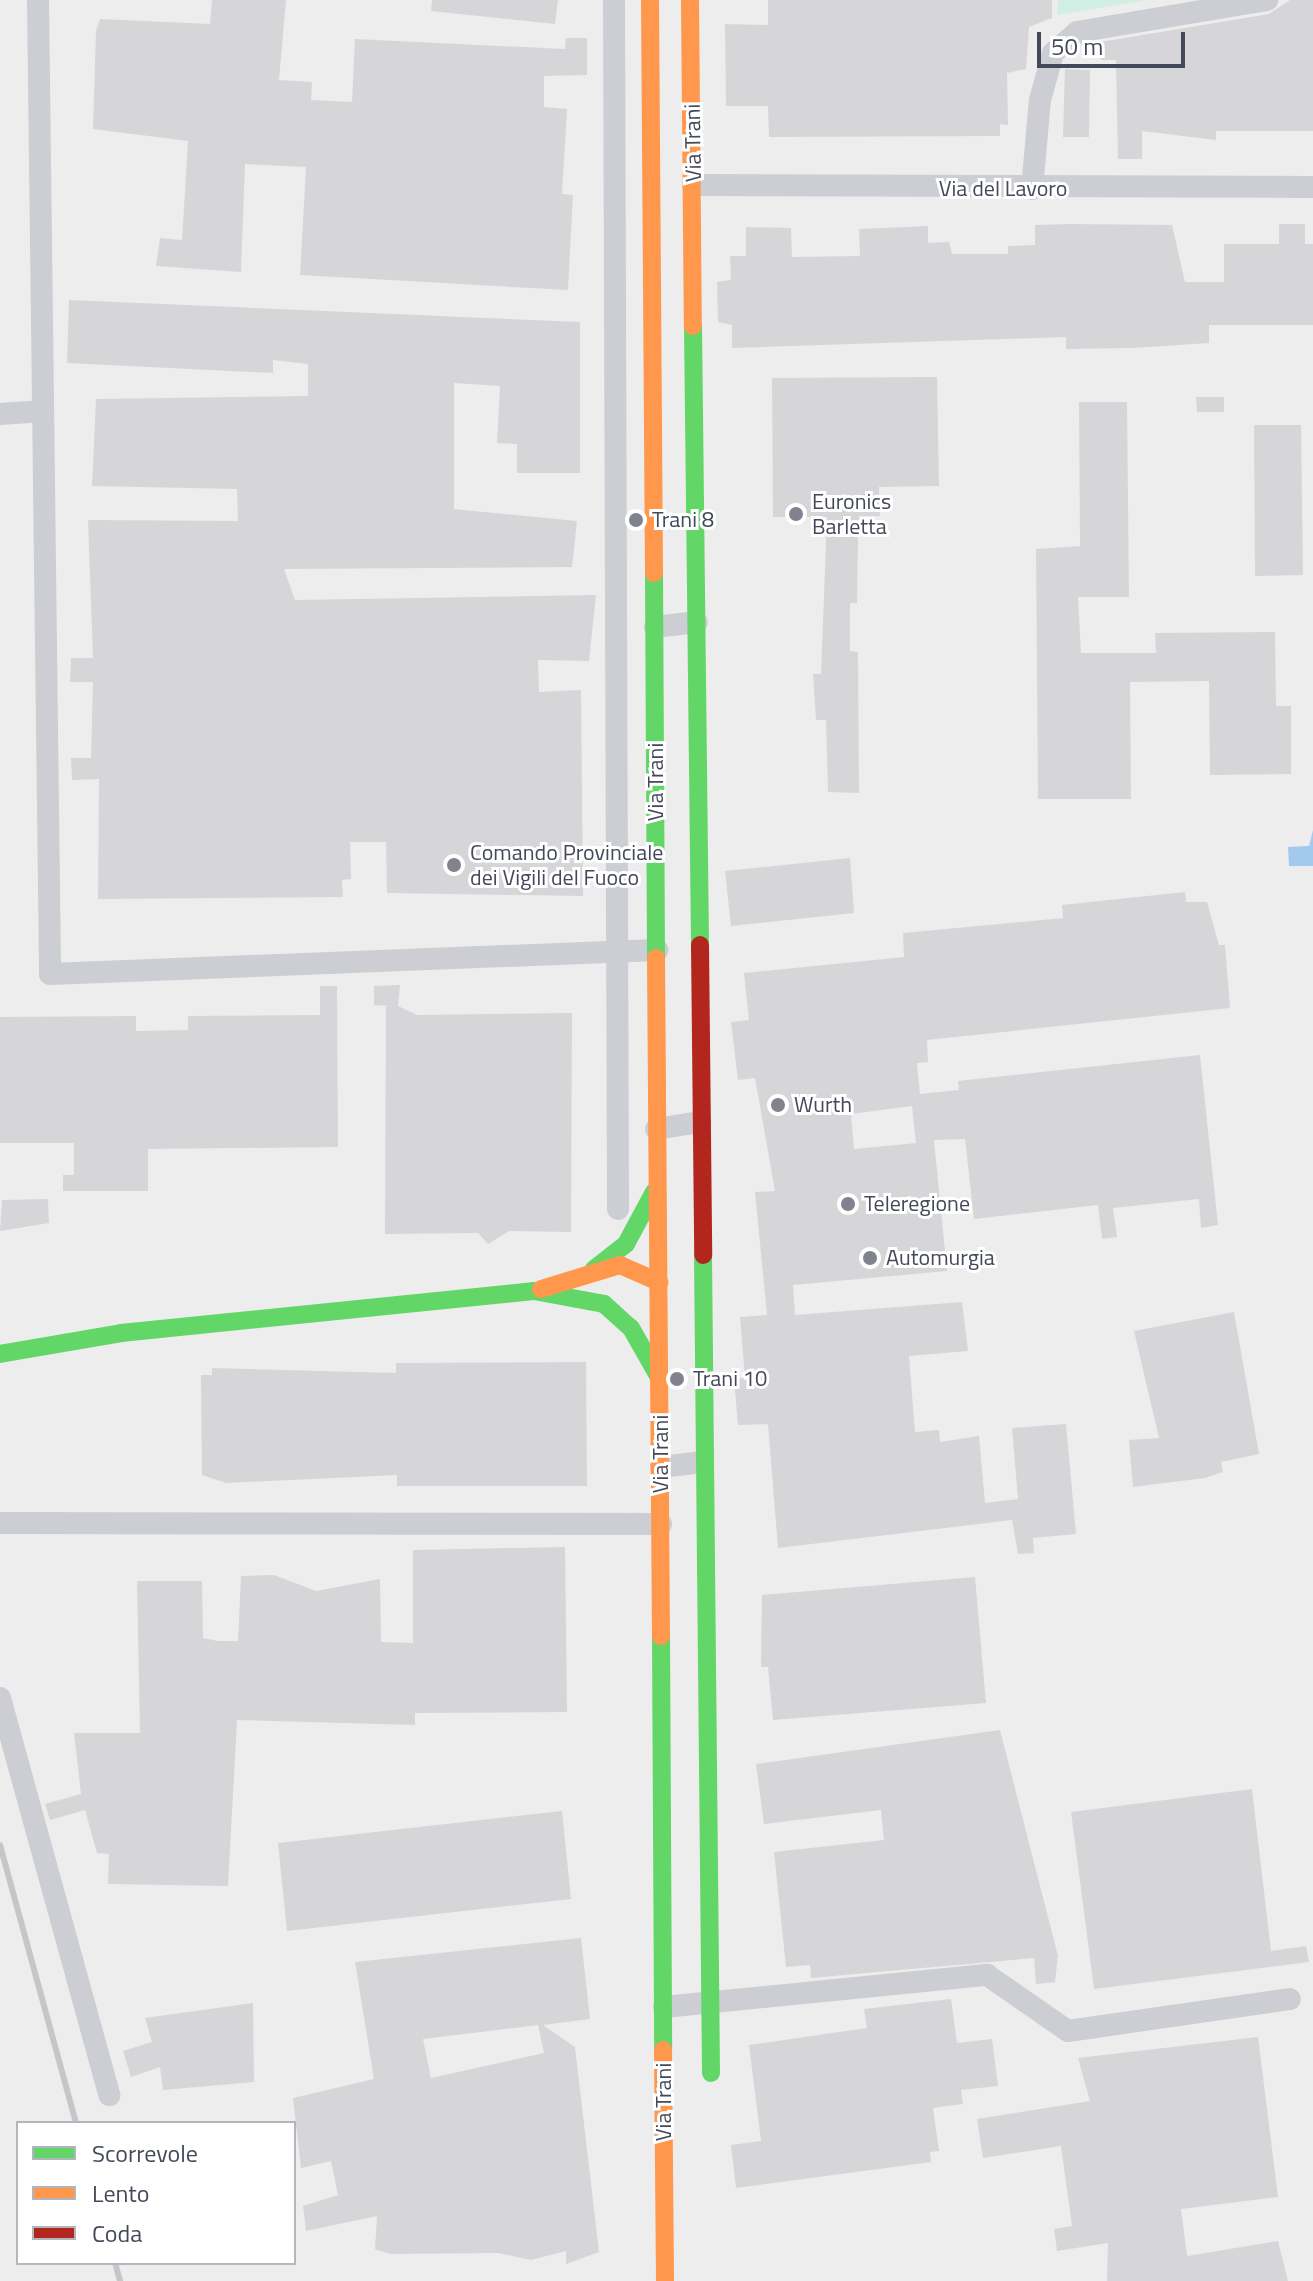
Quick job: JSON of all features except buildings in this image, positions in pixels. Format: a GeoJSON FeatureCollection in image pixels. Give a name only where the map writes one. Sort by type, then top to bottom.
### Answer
{"type":"FeatureCollection","features":[{"type":"Feature","properties":{"kind":"street"},"geometry":{"type":"LineString","coordinates":[[38,0],[50,974],[658,950]]}},
{"type":"Feature","properties":{"kind":"street","name":"Via Trani"},"geometry":{"type":"LineString","coordinates":[[614,0],[620,560],[618,1209]]}},
{"type":"Feature","properties":{"kind":"street","name":"Via Trani"},"geometry":{"type":"LineString","coordinates":[[650,0],[665,2281]]}},
{"type":"Feature","properties":{"kind":"street","name":"Via Trani"},"geometry":{"type":"LineString","coordinates":[[690,0],[711,2073]]}},
{"type":"Feature","properties":{"kind":"street"},"geometry":{"type":"LineString","coordinates":[[1032,189],[1040,100],[1053,53],[1077,32],[1267,0]]}},
{"type":"Feature","properties":{"kind":"street","name":"Via del Lavoro"},"geometry":{"type":"LineString","coordinates":[[693,185],[1032,189],[1313,187]]}},
{"type":"Feature","properties":{"kind":"street"},"geometry":{"type":"LineString","coordinates":[[0,414],[43,411]]}},
{"type":"Feature","properties":{"kind":"street"},"geometry":{"type":"LineString","coordinates":[[620,560],[655,555]]}},
{"type":"Feature","properties":{"kind":"street"},"geometry":{"type":"LineString","coordinates":[[655,627],[697,622]]}},
{"type":"Feature","properties":{"kind":"street"},"geometry":{"type":"LineString","coordinates":[[656,1129],[700,1122]]}},
{"type":"Feature","properties":{"kind":"street"},"geometry":{"type":"LineString","coordinates":[[587,1273],[626,1244],[657,1182]]}},
{"type":"Feature","properties":{"kind":"street"},"geometry":{"type":"LineString","coordinates":[[0,1354],[121,1333],[534,1291],[587,1273],[626,1266],[659,1282]]}},
{"type":"Feature","properties":{"kind":"street"},"geometry":{"type":"LineString","coordinates":[[534,1291],[604,1304],[632,1300],[659,1282]]}},
{"type":"Feature","properties":{"kind":"street"},"geometry":{"type":"LineString","coordinates":[[604,1304],[639,1339],[660,1383]]}},
{"type":"Feature","properties":{"kind":"street"},"geometry":{"type":"LineString","coordinates":[[661,1467],[703,1462]]}},
{"type":"Feature","properties":{"kind":"street"},"geometry":{"type":"LineString","coordinates":[[0,1523],[661,1524]]}},
{"type":"Feature","properties":{"kind":"street"},"geometry":{"type":"LineString","coordinates":[[0,1698],[109,2095]]}},
{"type":"Feature","properties":{"kind":"street"},"geometry":{"type":"LineString","coordinates":[[664,2007],[987,1975],[1068,2031],[1290,1999]]}},
{"type":"Feature","properties":{"kind":"green space"},"geometry":{"type":"Polygon","coordinates":[[[1058,0],[1148,0],[1057,15],[1058,0]]]}},
{"type":"Feature","properties":{"kind":"water"},"geometry":{"type":"Polygon","coordinates":[[[1313,830],[1313,866],[1289,866],[1288,847],[1309,846],[1313,830]]]}},
{"type":"Feature","properties":{"kind":"railway"},"geometry":{"type":"LineString","coordinates":[[0,1845],[75,2121]]}},
{"type":"Feature","properties":{"kind":"railway"},"geometry":{"type":"LineString","coordinates":[[116,2265],[120,2281]]}},
{"type":"Feature","properties":{"kind":"traffic: fast"},"geometry":{"type":"LineString","coordinates":[[693,326],[700,945]]}},
{"type":"Feature","properties":{"kind":"traffic: fast"},"geometry":{"type":"LineString","coordinates":[[654,573],[656,958]]}},
{"type":"Feature","properties":{"kind":"traffic: fast"},"geometry":{"type":"LineString","coordinates":[[594,1269],[626,1244],[654,1192]]}},
{"type":"Feature","properties":{"kind":"traffic: fast"},"geometry":{"type":"LineString","coordinates":[[703,1255],[711,2073]]}},
{"type":"Feature","properties":{"kind":"traffic: fast"},"geometry":{"type":"LineString","coordinates":[[0,1354],[121,1333],[534,1291],[604,1304],[631,1328],[657,1374]]}},
{"type":"Feature","properties":{"kind":"traffic: fast"},"geometry":{"type":"LineString","coordinates":[[661,1636],[663,2050]]}},
{"type":"Feature","properties":{"kind":"traffic: slow"},"geometry":{"type":"LineString","coordinates":[[650,0],[654,573]]}},
{"type":"Feature","properties":{"kind":"traffic: slow"},"geometry":{"type":"LineString","coordinates":[[690,0],[693,326]]}},
{"type":"Feature","properties":{"kind":"traffic: slow"},"geometry":{"type":"LineString","coordinates":[[656,958],[661,1636]]}},
{"type":"Feature","properties":{"kind":"traffic: slow"},"geometry":{"type":"LineString","coordinates":[[541,1289],[620,1265],[659,1282]]}},
{"type":"Feature","properties":{"kind":"traffic: slow"},"geometry":{"type":"LineString","coordinates":[[663,2050],[665,2281]]}},
{"type":"Feature","properties":{"kind":"traffic: jam"},"geometry":{"type":"LineString","coordinates":[[700,945],[703,1255]]}},
{"type":"Feature","properties":{"kind":"place","name":"Euronics Barletta"},"geometry":{"type":"Point","coordinates":[796,514]}},
{"type":"Feature","properties":{"kind":"place","name":"Trani 8"},"geometry":{"type":"Point","coordinates":[636,520]}},
{"type":"Feature","properties":{"kind":"place","name":"Comando Provinciale dei Vigili del Fuoco"},"geometry":{"type":"Point","coordinates":[454,865]}},
{"type":"Feature","properties":{"kind":"place","name":"Wurth"},"geometry":{"type":"Point","coordinates":[778,1105]}},
{"type":"Feature","properties":{"kind":"place","name":"Teleregione"},"geometry":{"type":"Point","coordinates":[848,1204]}},
{"type":"Feature","properties":{"kind":"place","name":"Automurgia"},"geometry":{"type":"Point","coordinates":[870,1258]}},
{"type":"Feature","properties":{"kind":"place","name":"Trani 10"},"geometry":{"type":"Point","coordinates":[677,1379]}}]}
